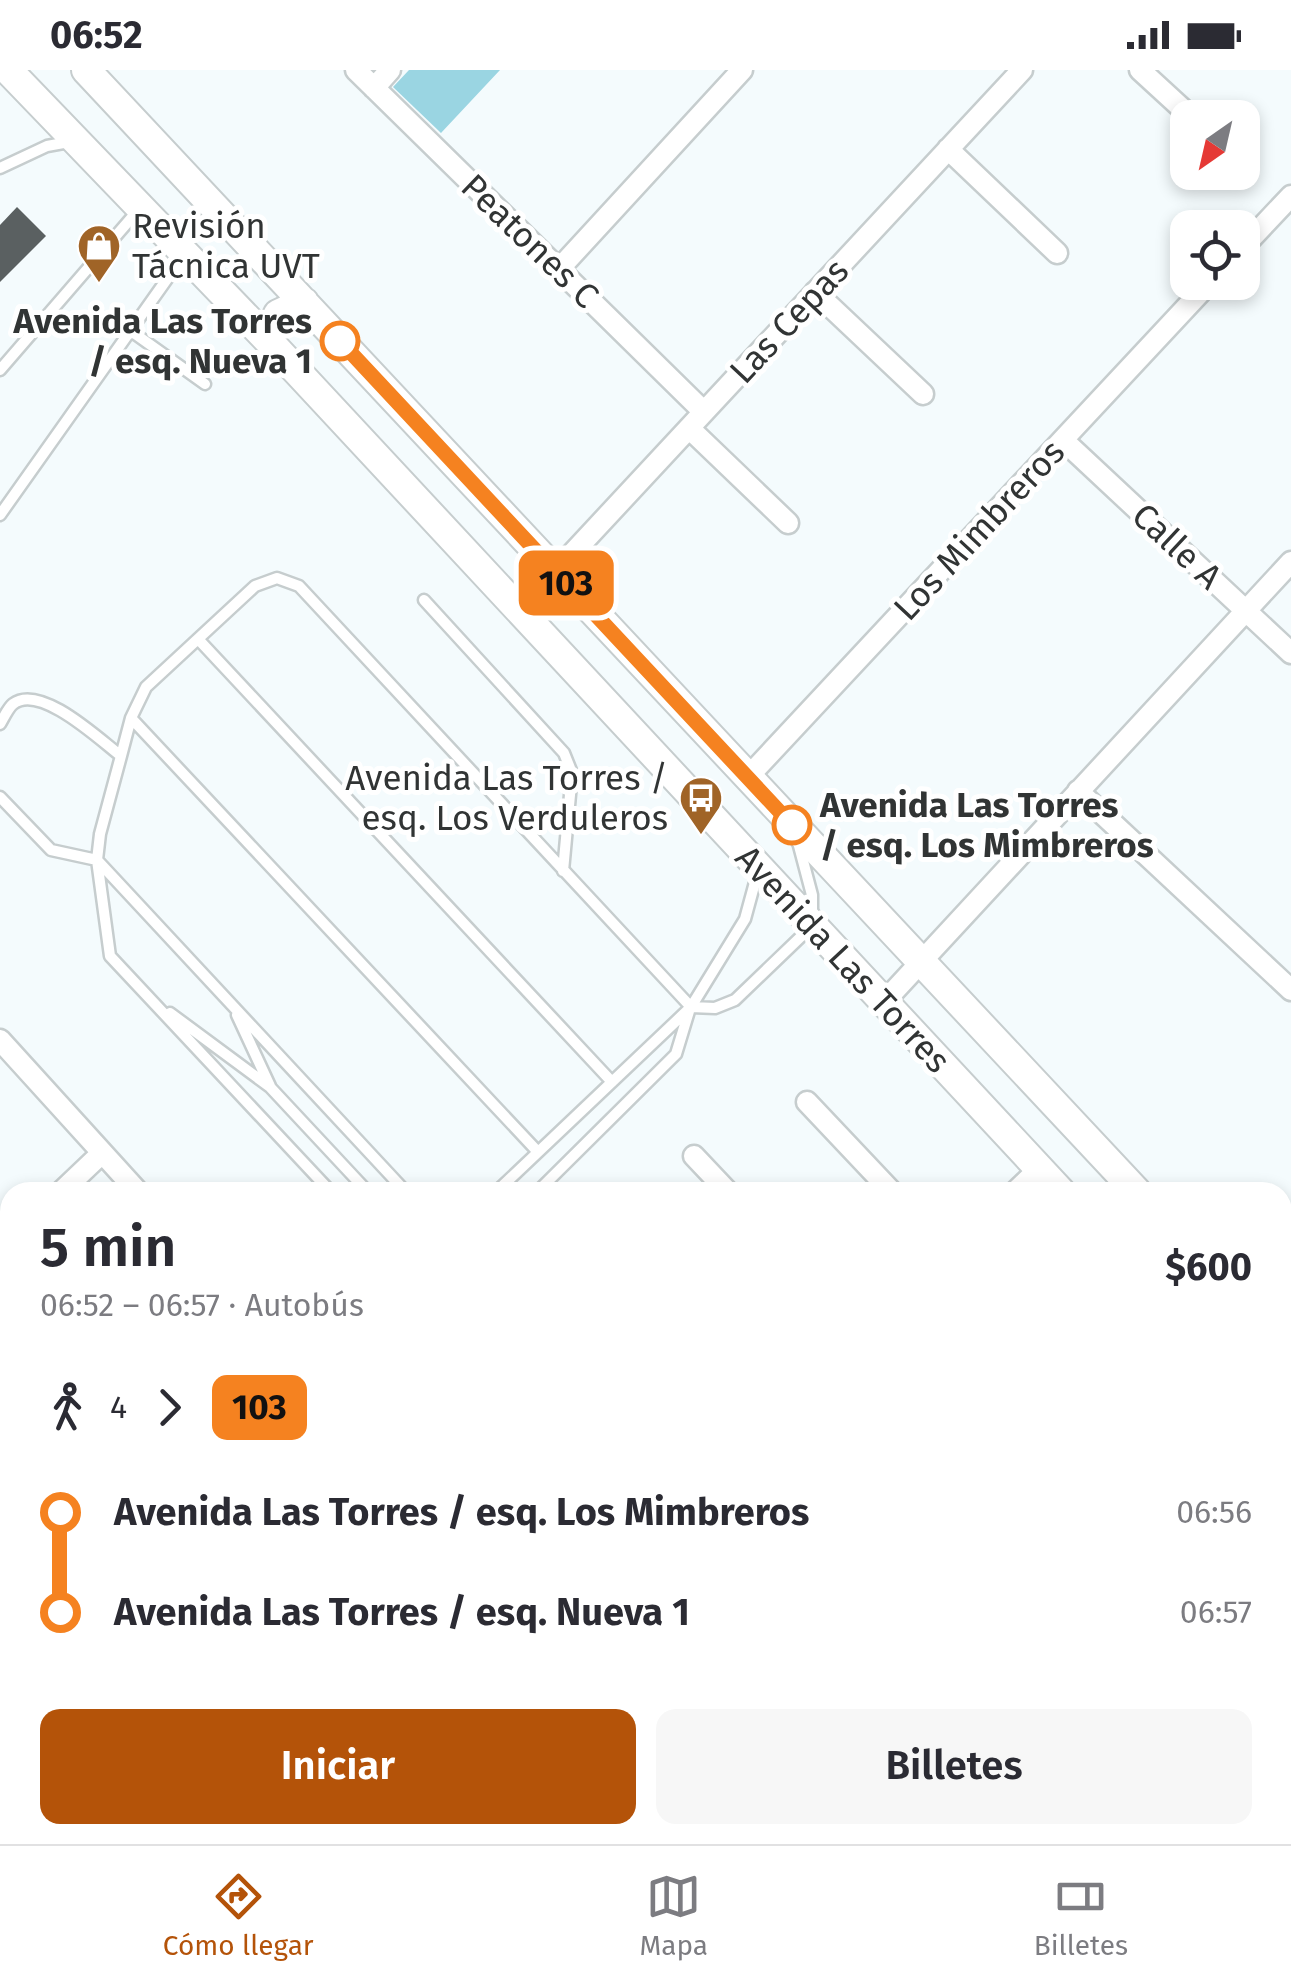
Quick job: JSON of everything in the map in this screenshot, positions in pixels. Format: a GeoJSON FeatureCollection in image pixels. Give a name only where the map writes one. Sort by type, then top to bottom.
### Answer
{"type":"FeatureCollection","features":[{"type":"Feature","properties":{"kind":"main road","name":"Avenida Las Torres"},"geometry":{"type":"LineString","coordinates":[[8,70],[266,338],[1052,1182]]}},
{"type":"Feature","properties":{"kind":"main road","name":"Avenida Las Torres"},"geometry":{"type":"LineString","coordinates":[[94,73],[1128,1182]]}},
{"type":"Feature","properties":{"kind":"main road"},"geometry":{"type":"LineString","coordinates":[[266,338],[278,314],[304,302]]}},
{"type":"Feature","properties":{"kind":"street","name":"Peatones C"},"geometry":{"type":"LineString","coordinates":[[356,70],[704,412]]}},
{"type":"Feature","properties":{"kind":"street"},"geometry":{"type":"LineString","coordinates":[[374,88],[390,70]]}},
{"type":"Feature","properties":{"kind":"street"},"geometry":{"type":"LineString","coordinates":[[559,270],[742,70]]}},
{"type":"Feature","properties":{"kind":"street","name":"Las Cepas"},"geometry":{"type":"LineString","coordinates":[[556,572],[1022,70]]}},
{"type":"Feature","properties":{"kind":"street"},"geometry":{"type":"LineString","coordinates":[[1140,70],[1173,100]]}},
{"type":"Feature","properties":{"kind":"street"},"geometry":{"type":"LineString","coordinates":[[948,150],[1057,253]]}},
{"type":"Feature","properties":{"kind":"street"},"geometry":{"type":"LineString","coordinates":[[1260,229],[1291,196]]}},
{"type":"Feature","properties":{"kind":"street"},"geometry":{"type":"LineString","coordinates":[[815,292],[923,394]]}},
{"type":"Feature","properties":{"kind":"street","name":"Los Mimbreros"},"geometry":{"type":"LineString","coordinates":[[747,778],[1193,300]]}},
{"type":"Feature","properties":{"kind":"street"},"geometry":{"type":"LineString","coordinates":[[689,428],[788,523]]}},
{"type":"Feature","properties":{"kind":"street","name":"Calle A"},"geometry":{"type":"LineString","coordinates":[[1063,440],[1291,653]]}},
{"type":"Feature","properties":{"kind":"street"},"geometry":{"type":"LineString","coordinates":[[882,1002],[1291,562]]}},
{"type":"Feature","properties":{"kind":"street"},"geometry":{"type":"LineString","coordinates":[[1078,791],[1291,990]]}},
{"type":"Feature","properties":{"kind":"street"},"geometry":{"type":"LineString","coordinates":[[0,1040],[129,1182]]}},
{"type":"Feature","properties":{"kind":"street"},"geometry":{"type":"LineString","coordinates":[[807,1102],[883,1182]]}},
{"type":"Feature","properties":{"kind":"street"},"geometry":{"type":"LineString","coordinates":[[72,1182],[102,1153]]}},
{"type":"Feature","properties":{"kind":"street"},"geometry":{"type":"LineString","coordinates":[[694,1156],[719,1182]]}},
{"type":"Feature","properties":{"kind":"street"},"geometry":{"type":"LineString","coordinates":[[1026,1182],[1040,1169]]}},
{"type":"Feature","properties":{"kind":"lane"},"geometry":{"type":"LineString","coordinates":[[0,167],[47,146],[76,140]]}},
{"type":"Feature","properties":{"kind":"lane"},"geometry":{"type":"LineString","coordinates":[[0,370],[140,208]]}},
{"type":"Feature","properties":{"kind":"lane"},"geometry":{"type":"LineString","coordinates":[[0,515],[184,254]]}},
{"type":"Feature","properties":{"kind":"lane"},"geometry":{"type":"LineString","coordinates":[[131,331],[204,384]]}},
{"type":"Feature","properties":{"kind":"lane"},"geometry":{"type":"LineString","coordinates":[[322,1182],[110,956],[97,860],[121,756],[146,688],[255,586],[277,578],[299,586],[691,1008]]}},
{"type":"Feature","properties":{"kind":"lane"},"geometry":{"type":"LineString","coordinates":[[424,600],[564,753],[572,773],[563,870]]}},
{"type":"Feature","properties":{"kind":"lane"},"geometry":{"type":"LineString","coordinates":[[198,639],[612,1082]]}},
{"type":"Feature","properties":{"kind":"lane"},"geometry":{"type":"LineString","coordinates":[[0,724],[12,704],[30,698],[51,704],[121,756]]}},
{"type":"Feature","properties":{"kind":"lane"},"geometry":{"type":"LineString","coordinates":[[132,718],[538,1152]]}},
{"type":"Feature","properties":{"kind":"lane"},"geometry":{"type":"LineString","coordinates":[[0,797],[51,850],[97,860],[397,1182]]}},
{"type":"Feature","properties":{"kind":"lane"},"geometry":{"type":"LineString","coordinates":[[506,1182],[691,1008],[714,1008],[734,1000],[812,926],[812,895],[794,827]]}},
{"type":"Feature","properties":{"kind":"lane"},"geometry":{"type":"LineString","coordinates":[[547,1182],[676,1054],[691,1008],[745,919],[758,869]]}},
{"type":"Feature","properties":{"kind":"lane"},"geometry":{"type":"LineString","coordinates":[[148,996],[270,1087],[359,1182]]}},
{"type":"Feature","properties":{"kind":"lane"},"geometry":{"type":"LineString","coordinates":[[233,1006],[270,1087]]}},
{"type":"Feature","properties":{"kind":"shaded area"},"geometry":{"type":"Polygon","coordinates":[[[409,70],[500,70],[441,133],[393,87],[409,70]]]}},
{"type":"Feature","properties":{"kind":"building"},"geometry":{"type":"Polygon","coordinates":[[[17,207],[46,236],[0,282],[0,225],[17,207]]]}},
{"type":"Feature","properties":{"kind":"bus line","name":"103"},"geometry":{"type":"LineString","coordinates":[[340,341],[792,825]]}},
{"type":"Feature","properties":{"kind":"place","name":"Revisión Tácnica UVT"},"geometry":{"type":"Point","coordinates":[99,284]}},
{"type":"Feature","properties":{"kind":"place","name":"Avenida Las Torres / esq. Nueva 1"},"geometry":{"type":"Point","coordinates":[340,341]}},
{"type":"Feature","properties":{"kind":"place","name":"Avenida Las Torres / esq. Los Mimbreros"},"geometry":{"type":"Point","coordinates":[792,825]}},
{"type":"Feature","properties":{"kind":"place","name":"Avenida Las Torres / esq. Los Verduleros"},"geometry":{"type":"Point","coordinates":[701,836]}}]}
